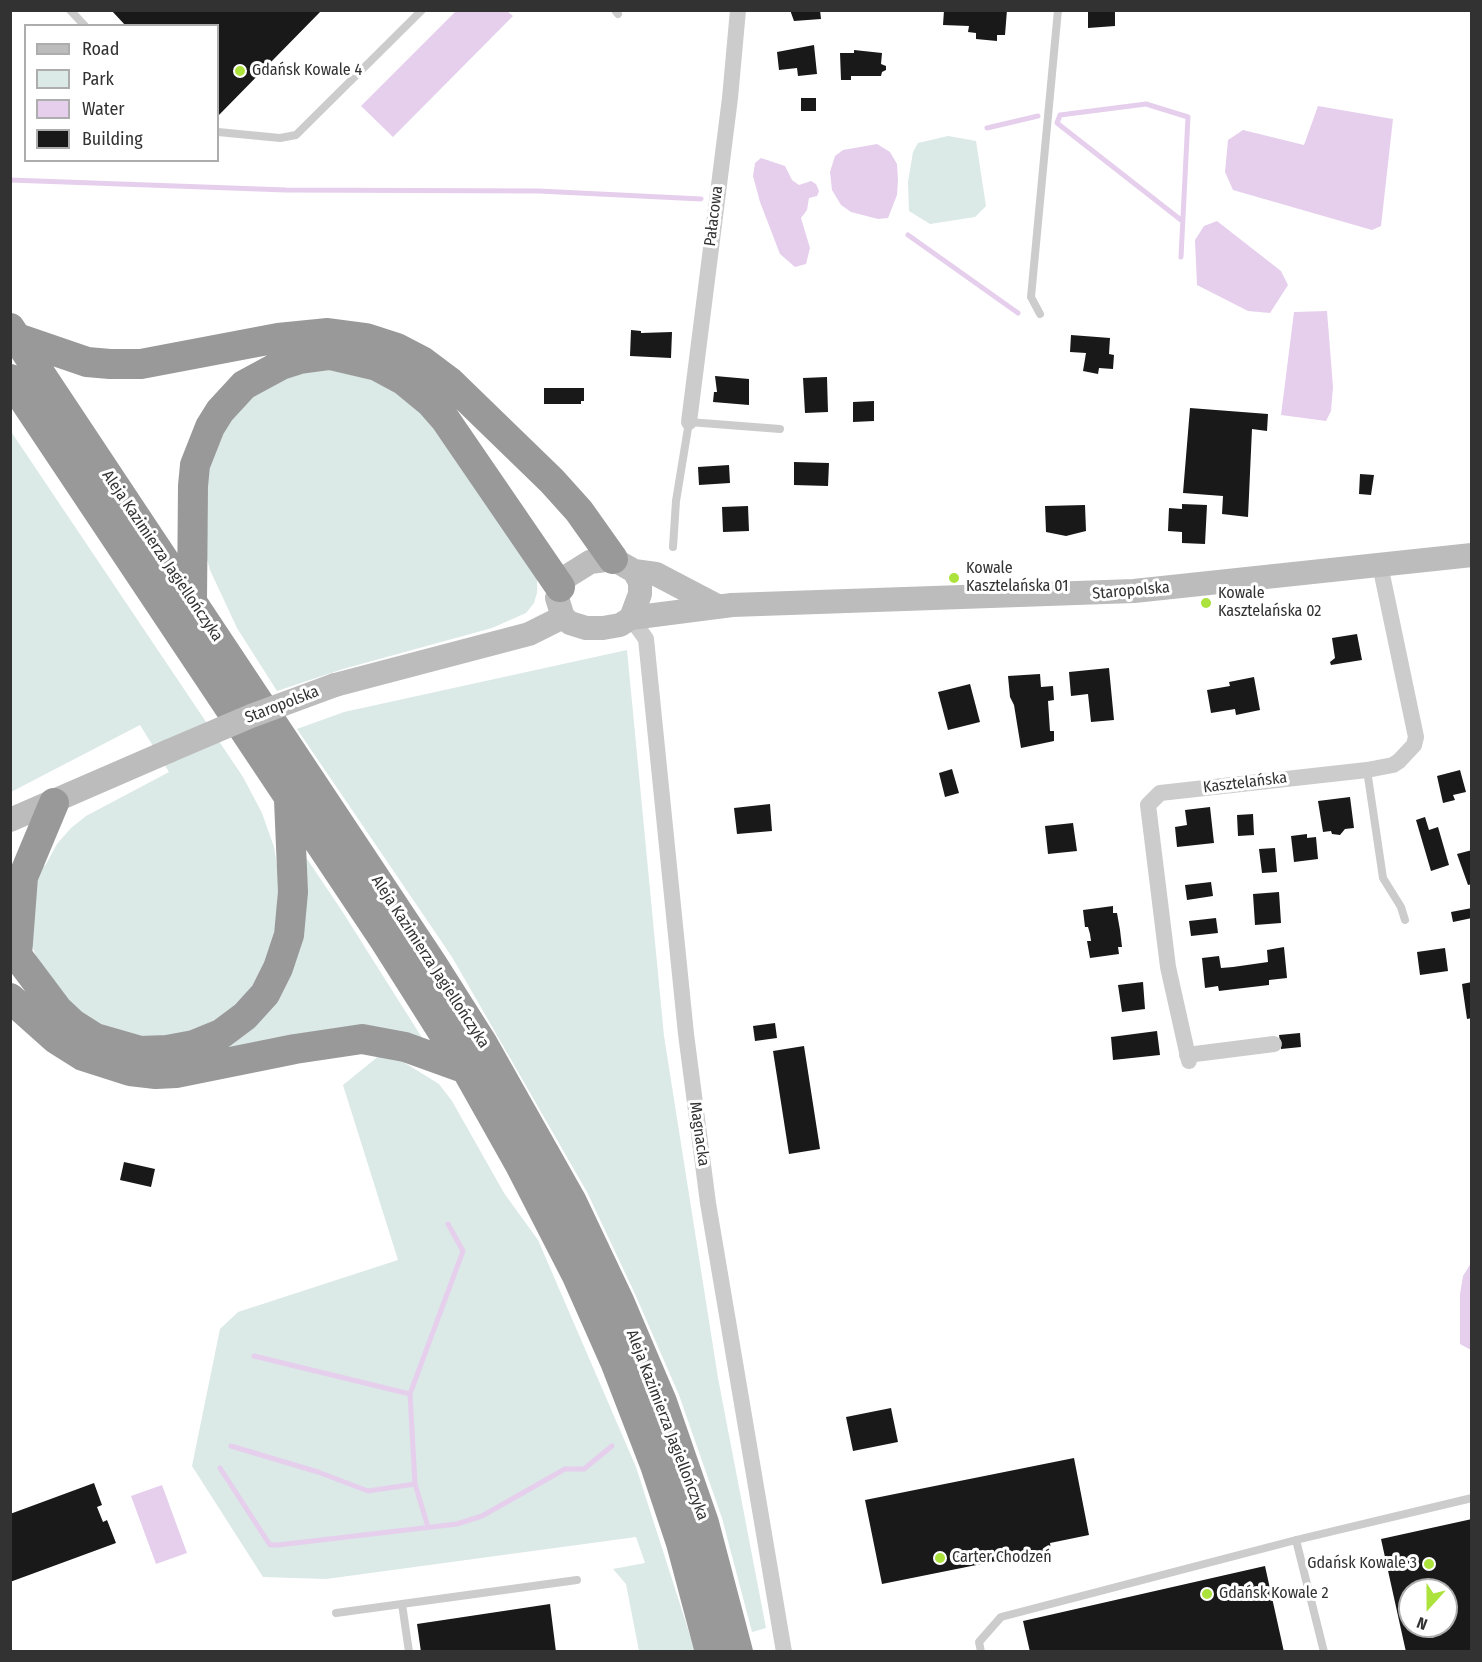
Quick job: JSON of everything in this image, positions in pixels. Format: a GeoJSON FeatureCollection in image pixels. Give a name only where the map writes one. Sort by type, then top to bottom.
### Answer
{"type":"FeatureCollection","features":[{"type":"Feature","properties":{"kind":"highway"},"geometry":{"type":"LineString","coordinates":[[14,333],[87,362],[110,364],[141,364],[278,338],[328,333],[366,338],[397,348],[422,361],[450,382],[552,481],[624,565]]}},
{"type":"Feature","properties":{"kind":"highway","name":"Aleja Kazimierza Jagiellończyka"},"geometry":{"type":"LineString","coordinates":[[14,333],[192,600],[386,917],[571,1200],[619,1301],[662,1402],[700,1512],[738,1652]]}},
{"type":"Feature","properties":{"kind":"highway"},"geometry":{"type":"LineString","coordinates":[[192,600],[195,465],[210,427],[220,411],[244,385],[281,365],[330,355],[377,366],[403,380],[431,403],[456,435],[560,587]]}},
{"type":"Feature","properties":{"kind":"highway","name":"Aleja Kazimierza Jagiellończyka"},"geometry":{"type":"LineString","coordinates":[[10,380],[289,799],[386,917]]}},
{"type":"Feature","properties":{"kind":"highway"},"geometry":{"type":"LineString","coordinates":[[54,803],[23,877],[14,950],[58,1010],[73,1024],[112,1045],[140,1051],[167,1050],[194,1045],[221,1034],[244,1016],[264,994],[278,968],[289,935],[293,892],[289,799]]}},
{"type":"Feature","properties":{"kind":"highway"},"geometry":{"type":"LineString","coordinates":[[10,998],[56,1039],[83,1056],[130,1071],[156,1074],[176,1073],[295,1049],[362,1040],[405,1047],[466,1069]]}},
{"type":"Feature","properties":{"kind":"highway","name":"Aleja Kazimierza Jagiellończyka"},"geometry":{"type":"LineString","coordinates":[[446,1010],[466,1069],[572,1266],[616,1364],[663,1487],[710,1652]]}},
{"type":"Feature","properties":{"kind":"main road","name":"Staropolska"},"geometry":{"type":"LineString","coordinates":[[631,618],[717,606],[1077,595],[1207,584],[1472,555]]}},
{"type":"Feature","properties":{"kind":"main road"},"geometry":{"type":"LineString","coordinates":[[590,562],[624,565],[640,582],[640,594],[631,618],[620,625],[586,628],[570,623],[563,617],[557,598],[560,587],[576,569],[590,562]]}},
{"type":"Feature","properties":{"kind":"main road","name":"Staropolska"},"geometry":{"type":"LineString","coordinates":[[624,565],[656,574],[717,606]]}},
{"type":"Feature","properties":{"kind":"main road","name":"Staropolska"},"geometry":{"type":"LineString","coordinates":[[10,820],[54,803],[251,716],[335,685],[529,634],[563,617]]}},
{"type":"Feature","properties":{"kind":"street","name":"Pałacowa"},"geometry":{"type":"LineString","coordinates":[[688,422],[730,98],[738,10]]}},
{"type":"Feature","properties":{"kind":"street","name":"Kasztelańska"},"geometry":{"type":"LineString","coordinates":[[1274,1044],[1188,1058],[1168,967],[1148,805],[1160,793],[1367,770],[1393,765],[1414,744],[1416,737],[1380,565]]}},
{"type":"Feature","properties":{"kind":"street","name":"Magnacka"},"geometry":{"type":"LineString","coordinates":[[631,618],[646,639],[686,1034],[707,1192],[784,1652]]}},
{"type":"Feature","properties":{"kind":"lane"},"geometry":{"type":"LineString","coordinates":[[70,10],[83,24]]}},
{"type":"Feature","properties":{"kind":"lane"},"geometry":{"type":"LineString","coordinates":[[219,132],[280,138],[296,135],[422,10]]}},
{"type":"Feature","properties":{"kind":"lane"},"geometry":{"type":"LineString","coordinates":[[1040,314],[1031,297],[1058,10]]}},
{"type":"Feature","properties":{"kind":"lane"},"geometry":{"type":"LineString","coordinates":[[673,547],[676,501],[688,422],[780,429]]}},
{"type":"Feature","properties":{"kind":"lane"},"geometry":{"type":"LineString","coordinates":[[1367,770],[1383,878],[1401,907],[1405,920]]}},
{"type":"Feature","properties":{"kind":"lane"},"geometry":{"type":"LineString","coordinates":[[386,917],[408,953],[386,917]]}},
{"type":"Feature","properties":{"kind":"lane"},"geometry":{"type":"LineString","coordinates":[[446,1010],[425,978],[446,1010]]}},
{"type":"Feature","properties":{"kind":"lane"},"geometry":{"type":"LineString","coordinates":[[981,1652],[979,1642],[1001,1617],[1296,1540],[1472,1498]]}},
{"type":"Feature","properties":{"kind":"lane"},"geometry":{"type":"LineString","coordinates":[[1296,1540],[1324,1652]]}},
{"type":"Feature","properties":{"kind":"lane"},"geometry":{"type":"LineString","coordinates":[[336,1613],[578,1580]]}},
{"type":"Feature","properties":{"kind":"lane"},"geometry":{"type":"LineString","coordinates":[[402,1604],[409,1652]]}},
{"type":"Feature","properties":{"kind":"green space"},"geometry":{"type":"Polygon","coordinates":[[[948,136],[976,141],[986,206],[975,217],[930,224],[909,211],[908,182],[913,152],[918,143],[948,136]]]}},
{"type":"Feature","properties":{"kind":"green space"},"geometry":{"type":"Polygon","coordinates":[[[302,368],[359,369],[412,398],[537,574],[537,593],[534,603],[526,613],[492,628],[343,669],[277,691],[237,628],[210,570],[201,537],[204,467],[238,404],[302,368]]]}},
{"type":"Feature","properties":{"kind":"green space"},"geometry":{"type":"Polygon","coordinates":[[[10,430],[243,777],[262,813],[274,847],[279,878],[277,910],[274,937],[265,963],[250,990],[229,1013],[202,1029],[156,1038],[128,1036],[81,1017],[44,974],[31,944],[30,918],[40,863],[45,866],[57,844],[86,816],[169,772],[140,725],[11,792],[10,430]]]}},
{"type":"Feature","properties":{"kind":"green space"},"geometry":{"type":"Polygon","coordinates":[[[627,650],[664,1036],[718,1378],[766,1628],[752,1632],[722,1518],[679,1395],[587,1192],[452,957],[297,729],[344,712],[627,650]]]}},
{"type":"Feature","properties":{"kind":"green space"},"geometry":{"type":"Polygon","coordinates":[[[301,850],[431,1052],[197,1058],[253,1026],[301,850]]]}},
{"type":"Feature","properties":{"kind":"green space"},"geometry":{"type":"Polygon","coordinates":[[[380,1055],[400,1060],[439,1084],[452,1101],[504,1193],[538,1240],[636,1467],[695,1651],[639,1651],[626,1584],[613,1569],[645,1563],[636,1537],[326,1579],[263,1577],[192,1466],[220,1329],[238,1312],[398,1260],[343,1085],[380,1055]]]}},
{"type":"Feature","properties":{"kind":"water"},"geometry":{"type":"Polygon","coordinates":[[[456,11],[507,11],[513,16],[393,137],[361,106],[456,11]]]}},
{"type":"Feature","properties":{"kind":"water"},"geometry":{"type":"Polygon","coordinates":[[[1318,106],[1393,119],[1381,226],[1372,230],[1233,190],[1225,172],[1228,140],[1243,130],[1304,145],[1318,106]]]}},
{"type":"Feature","properties":{"kind":"water"},"geometry":{"type":"Polygon","coordinates":[[[877,144],[890,152],[897,164],[898,180],[897,195],[888,218],[878,219],[851,212],[841,205],[832,190],[830,172],[835,156],[843,150],[877,144]]]}},
{"type":"Feature","properties":{"kind":"water"},"geometry":{"type":"Polygon","coordinates":[[[761,158],[785,166],[792,180],[799,185],[811,181],[816,184],[819,191],[817,196],[809,198],[807,210],[801,218],[810,248],[806,264],[795,267],[780,254],[760,202],[753,176],[755,163],[761,158]]]}},
{"type":"Feature","properties":{"kind":"water"},"geometry":{"type":"Polygon","coordinates":[[[1217,221],[1281,271],[1288,285],[1270,313],[1248,311],[1197,285],[1195,240],[1204,226],[1217,221]]]}},
{"type":"Feature","properties":{"kind":"water"},"geometry":{"type":"Polygon","coordinates":[[[1327,311],[1333,387],[1331,411],[1326,421],[1281,415],[1294,312],[1327,311]]]}},
{"type":"Feature","properties":{"kind":"water"},"geometry":{"type":"Polygon","coordinates":[[[1471,1263],[1471,1350],[1460,1344],[1460,1294],[1463,1276],[1471,1263]]]}},
{"type":"Feature","properties":{"kind":"water"},"geometry":{"type":"Polygon","coordinates":[[[162,1485],[187,1553],[156,1564],[131,1496],[162,1485]]]}},
{"type":"Feature","properties":{"kind":"building","name":"Gdańsk Kowale 4"},"geometry":{"type":"Polygon","coordinates":[[[111,10],[322,10],[219,115],[219,24],[124,24],[111,10]]]}},
{"type":"Feature","properties":{"kind":"building"},"geometry":{"type":"Polygon","coordinates":[[[790,10],[820,10],[821,19],[794,21],[790,10]]]}},
{"type":"Feature","properties":{"kind":"building"},"geometry":{"type":"Polygon","coordinates":[[[944,10],[1007,10],[1005,35],[997,35],[997,41],[976,39],[976,33],[968,32],[969,26],[943,25],[944,10]]]}},
{"type":"Feature","properties":{"kind":"building"},"geometry":{"type":"Polygon","coordinates":[[[1088,10],[1115,10],[1115,26],[1088,28],[1088,10]]]}},
{"type":"Feature","properties":{"kind":"building"},"geometry":{"type":"Polygon","coordinates":[[[814,45],[817,74],[798,76],[797,68],[779,70],[777,52],[814,45]]]}},
{"type":"Feature","properties":{"kind":"building"},"geometry":{"type":"Polygon","coordinates":[[[854,50],[882,53],[881,64],[886,66],[886,70],[881,76],[851,76],[851,80],[841,80],[840,53],[854,53],[854,50]]]}},
{"type":"Feature","properties":{"kind":"building"},"geometry":{"type":"Polygon","coordinates":[[[801,98],[816,98],[816,111],[801,111],[801,98]]]}},
{"type":"Feature","properties":{"kind":"building"},"geometry":{"type":"Polygon","coordinates":[[[631,330],[641,331],[641,333],[672,332],[671,358],[630,356],[631,330]]]}},
{"type":"Feature","properties":{"kind":"building"},"geometry":{"type":"Polygon","coordinates":[[[1071,335],[1110,338],[1109,354],[1114,355],[1113,369],[1099,368],[1098,374],[1083,371],[1086,353],[1070,352],[1071,335]]]}},
{"type":"Feature","properties":{"kind":"building"},"geometry":{"type":"Polygon","coordinates":[[[715,376],[749,379],[749,405],[713,402],[714,392],[717,392],[715,376]]]}},
{"type":"Feature","properties":{"kind":"building"},"geometry":{"type":"Polygon","coordinates":[[[827,377],[828,412],[805,413],[803,378],[827,377]]]}},
{"type":"Feature","properties":{"kind":"building"},"geometry":{"type":"Polygon","coordinates":[[[544,388],[584,388],[584,401],[581,401],[581,404],[544,404],[544,388]]]}},
{"type":"Feature","properties":{"kind":"building"},"geometry":{"type":"Polygon","coordinates":[[[874,401],[874,421],[853,422],[853,402],[874,401]]]}},
{"type":"Feature","properties":{"kind":"building"},"geometry":{"type":"Polygon","coordinates":[[[1190,408],[1268,414],[1267,431],[1252,429],[1248,517],[1222,514],[1223,496],[1183,493],[1190,408]]]}},
{"type":"Feature","properties":{"kind":"building"},"geometry":{"type":"Polygon","coordinates":[[[794,462],[829,463],[828,486],[794,485],[794,462]]]}},
{"type":"Feature","properties":{"kind":"building"},"geometry":{"type":"Polygon","coordinates":[[[729,465],[730,483],[699,485],[698,467],[729,465]]]}},
{"type":"Feature","properties":{"kind":"building"},"geometry":{"type":"Polygon","coordinates":[[[1360,474],[1374,475],[1371,495],[1359,494],[1360,474]]]}},
{"type":"Feature","properties":{"kind":"building"},"geometry":{"type":"Polygon","coordinates":[[[1182,504],[1207,505],[1205,544],[1182,543],[1182,532],[1168,531],[1169,508],[1182,509],[1182,504]]]}},
{"type":"Feature","properties":{"kind":"building"},"geometry":{"type":"Polygon","coordinates":[[[1085,505],[1086,531],[1066,536],[1046,532],[1045,506],[1085,505]]]}},
{"type":"Feature","properties":{"kind":"building"},"geometry":{"type":"Polygon","coordinates":[[[748,506],[749,531],[723,532],[722,507],[748,506]]]}},
{"type":"Feature","properties":{"kind":"building"},"geometry":{"type":"Polygon","coordinates":[[[1357,634],[1362,660],[1331,665],[1330,662],[1335,658],[1332,638],[1357,634]]]}},
{"type":"Feature","properties":{"kind":"building"},"geometry":{"type":"Polygon","coordinates":[[[1109,668],[1114,720],[1091,722],[1088,694],[1071,696],[1069,672],[1109,668]]]}},
{"type":"Feature","properties":{"kind":"building"},"geometry":{"type":"Polygon","coordinates":[[[1040,674],[1041,687],[1053,686],[1054,700],[1048,701],[1050,731],[1054,731],[1054,741],[1021,748],[1008,676],[1040,674]]]}},
{"type":"Feature","properties":{"kind":"building"},"geometry":{"type":"Polygon","coordinates":[[[1254,677],[1260,710],[1236,715],[1235,709],[1211,713],[1207,690],[1230,686],[1229,682],[1254,677]]]}},
{"type":"Feature","properties":{"kind":"building"},"geometry":{"type":"Polygon","coordinates":[[[970,684],[980,722],[948,730],[938,692],[970,684]]]}},
{"type":"Feature","properties":{"kind":"building"},"geometry":{"type":"Polygon","coordinates":[[[952,769],[959,793],[945,797],[939,773],[952,769]]]}},
{"type":"Feature","properties":{"kind":"building"},"geometry":{"type":"Polygon","coordinates":[[[1460,770],[1466,792],[1453,795],[1455,800],[1443,803],[1437,776],[1460,770]]]}},
{"type":"Feature","properties":{"kind":"building"},"geometry":{"type":"Polygon","coordinates":[[[1350,797],[1354,828],[1345,829],[1340,835],[1332,834],[1331,831],[1323,832],[1318,801],[1350,797]]]}},
{"type":"Feature","properties":{"kind":"building"},"geometry":{"type":"Polygon","coordinates":[[[770,804],[772,831],[737,834],[734,808],[770,804]]]}},
{"type":"Feature","properties":{"kind":"building"},"geometry":{"type":"Polygon","coordinates":[[[1210,807],[1214,843],[1177,847],[1175,827],[1187,825],[1185,810],[1210,807]]]}},
{"type":"Feature","properties":{"kind":"building"},"geometry":{"type":"Polygon","coordinates":[[[1253,814],[1254,835],[1238,836],[1237,815],[1253,814]]]}},
{"type":"Feature","properties":{"kind":"building"},"geometry":{"type":"Polygon","coordinates":[[[1425,817],[1429,830],[1438,827],[1449,865],[1431,871],[1416,820],[1425,817]]]}},
{"type":"Feature","properties":{"kind":"building"},"geometry":{"type":"Polygon","coordinates":[[[1073,823],[1077,851],[1048,854],[1045,826],[1073,823]]]}},
{"type":"Feature","properties":{"kind":"building"},"geometry":{"type":"Polygon","coordinates":[[[1307,834],[1307,838],[1316,837],[1318,859],[1294,862],[1291,836],[1307,834]]]}},
{"type":"Feature","properties":{"kind":"building"},"geometry":{"type":"Polygon","coordinates":[[[1275,848],[1277,872],[1262,873],[1259,849],[1275,848]]]}},
{"type":"Feature","properties":{"kind":"building"},"geometry":{"type":"Polygon","coordinates":[[[1472,850],[1472,884],[1468,885],[1457,854],[1472,850]]]}},
{"type":"Feature","properties":{"kind":"building"},"geometry":{"type":"Polygon","coordinates":[[[1211,882],[1213,896],[1187,900],[1185,885],[1211,882]]]}},
{"type":"Feature","properties":{"kind":"building"},"geometry":{"type":"Polygon","coordinates":[[[1279,892],[1281,923],[1255,925],[1253,894],[1279,892]]]}},
{"type":"Feature","properties":{"kind":"building"},"geometry":{"type":"Polygon","coordinates":[[[1113,906],[1113,913],[1117,913],[1120,930],[1122,947],[1118,947],[1119,954],[1090,958],[1087,941],[1091,941],[1090,934],[1088,927],[1085,927],[1083,910],[1113,906]]]}},
{"type":"Feature","properties":{"kind":"building"},"geometry":{"type":"Polygon","coordinates":[[[1472,908],[1472,918],[1453,922],[1451,912],[1472,908]]]}},
{"type":"Feature","properties":{"kind":"building"},"geometry":{"type":"Polygon","coordinates":[[[1216,918],[1218,933],[1191,936],[1189,921],[1216,918]]]}},
{"type":"Feature","properties":{"kind":"building"},"geometry":{"type":"Polygon","coordinates":[[[1284,947],[1287,978],[1269,980],[1269,985],[1219,991],[1218,986],[1205,988],[1202,958],[1219,956],[1221,968],[1233,967],[1268,962],[1267,950],[1284,947]]]}},
{"type":"Feature","properties":{"kind":"building"},"geometry":{"type":"Polygon","coordinates":[[[1445,948],[1448,971],[1420,975],[1417,952],[1445,948]]]}},
{"type":"Feature","properties":{"kind":"building"},"geometry":{"type":"Polygon","coordinates":[[[1143,982],[1145,1009],[1122,1012],[1118,985],[1143,982]]]}},
{"type":"Feature","properties":{"kind":"building"},"geometry":{"type":"Polygon","coordinates":[[[1472,982],[1472,1018],[1467,1019],[1462,984],[1472,982]]]}},
{"type":"Feature","properties":{"kind":"building"},"geometry":{"type":"Polygon","coordinates":[[[775,1023],[777,1038],[755,1041],[753,1026],[775,1023]]]}},
{"type":"Feature","properties":{"kind":"building"},"geometry":{"type":"Polygon","coordinates":[[[1157,1031],[1160,1055],[1113,1060],[1111,1037],[1157,1031]]]}},
{"type":"Feature","properties":{"kind":"building"},"geometry":{"type":"Polygon","coordinates":[[[1300,1033],[1301,1047],[1281,1049],[1279,1035],[1300,1033]]]}},
{"type":"Feature","properties":{"kind":"building"},"geometry":{"type":"Polygon","coordinates":[[[804,1046],[820,1149],[789,1154],[773,1051],[804,1046]]]}},
{"type":"Feature","properties":{"kind":"building"},"geometry":{"type":"Polygon","coordinates":[[[124,1162],[155,1169],[151,1187],[120,1180],[124,1162]]]}},
{"type":"Feature","properties":{"kind":"building"},"geometry":{"type":"Polygon","coordinates":[[[891,1408],[898,1442],[853,1451],[846,1417],[891,1408]]]}},
{"type":"Feature","properties":{"kind":"building"},"geometry":{"type":"Polygon","coordinates":[[[1074,1458],[1089,1535],[1050,1543],[1051,1550],[882,1584],[865,1500],[1074,1458]]]}},
{"type":"Feature","properties":{"kind":"building"},"geometry":{"type":"Polygon","coordinates":[[[94,1483],[102,1505],[97,1507],[103,1522],[107,1520],[116,1543],[10,1582],[10,1514],[94,1483]]]}},
{"type":"Feature","properties":{"kind":"building","name":"Gdańsk Kowale 3"},"geometry":{"type":"Polygon","coordinates":[[[1472,1519],[1472,1652],[1406,1652],[1403,1638],[1458,1638],[1458,1578],[1398,1578],[1398,1616],[1381,1539],[1472,1519]]]}},
{"type":"Feature","properties":{"kind":"building","name":"Gdańsk Kowale 2"},"geometry":{"type":"Polygon","coordinates":[[[1265,1566],[1284,1652],[1030,1652],[1023,1621],[1265,1566]]]}},
{"type":"Feature","properties":{"kind":"building"},"geometry":{"type":"Polygon","coordinates":[[[550,1604],[556,1652],[421,1652],[417,1624],[550,1604]]]}},
{"type":"Feature","properties":{"kind":"waterway"},"geometry":{"type":"LineString","coordinates":[[1181,220],[1057,123],[1060,115],[1146,104],[1188,117],[1181,257]]}},
{"type":"Feature","properties":{"kind":"waterway"},"geometry":{"type":"LineString","coordinates":[[987,128],[1038,116]]}},
{"type":"Feature","properties":{"kind":"waterway"},"geometry":{"type":"LineString","coordinates":[[10,180],[286,190],[539,191],[701,199]]}},
{"type":"Feature","properties":{"kind":"waterway"},"geometry":{"type":"LineString","coordinates":[[908,235],[1018,313]]}},
{"type":"Feature","properties":{"kind":"waterway"},"geometry":{"type":"LineString","coordinates":[[428,1527],[415,1484],[410,1394],[463,1251],[448,1224]]}},
{"type":"Feature","properties":{"kind":"waterway"},"geometry":{"type":"LineString","coordinates":[[254,1356],[410,1394]]}},
{"type":"Feature","properties":{"kind":"waterway"},"geometry":{"type":"LineString","coordinates":[[231,1446],[318,1472],[368,1491],[415,1484]]}},
{"type":"Feature","properties":{"kind":"waterway"},"geometry":{"type":"LineString","coordinates":[[220,1468],[270,1545],[278,1545],[457,1524],[482,1516],[565,1469],[584,1469],[612,1446]]}},
{"type":"Feature","properties":{"kind":"place","name":"Gdańsk Kowale 4"},"geometry":{"type":"Point","coordinates":[240,71]}},
{"type":"Feature","properties":{"kind":"place","name":"Kowale Kasztelańska 01"},"geometry":{"type":"Point","coordinates":[954,578]}},
{"type":"Feature","properties":{"kind":"place","name":"Kowale Kasztelańska 02"},"geometry":{"type":"Point","coordinates":[1206,603]}},
{"type":"Feature","properties":{"kind":"place","name":"Carter Chodzeń"},"geometry":{"type":"Point","coordinates":[940,1558]}},
{"type":"Feature","properties":{"kind":"place","name":"Gdańsk Kowale 3"},"geometry":{"type":"Point","coordinates":[1429,1564]}},
{"type":"Feature","properties":{"kind":"place","name":"Gdańsk Kowale 2"},"geometry":{"type":"Point","coordinates":[1207,1594]}}]}
